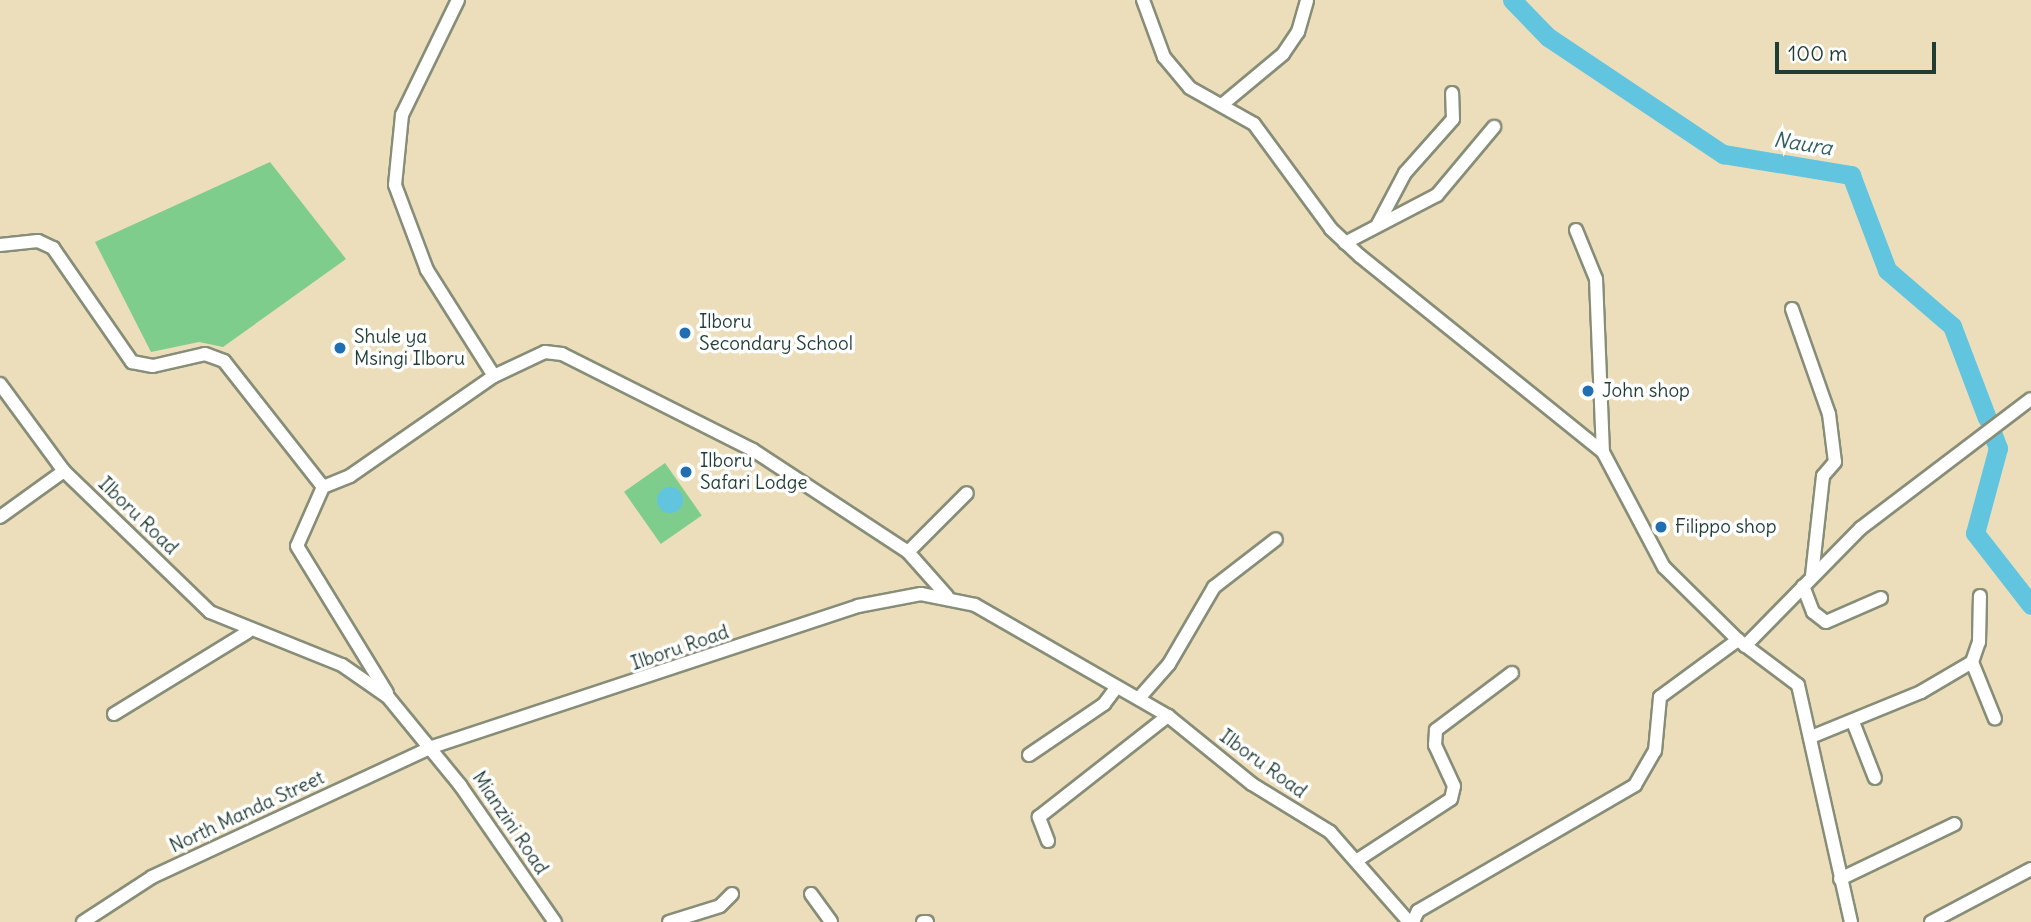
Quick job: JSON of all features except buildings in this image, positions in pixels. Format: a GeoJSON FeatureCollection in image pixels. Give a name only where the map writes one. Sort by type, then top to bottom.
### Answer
{"type":"FeatureCollection","features":[{"type":"Feature","properties":{"kind":"street"},"geometry":{"type":"LineString","coordinates":[[458,0],[402,115],[395,185],[427,270],[494,376]]}},
{"type":"Feature","properties":{"kind":"street"},"geometry":{"type":"LineString","coordinates":[[1143,0],[1170,67],[1190,88],[1223,104],[1269,140],[1345,243],[1603,452],[1664,567],[1741,643],[1798,685],[1811,737],[1847,921]]}},
{"type":"Feature","properties":{"kind":"street"},"geometry":{"type":"LineString","coordinates":[[1223,104],[1283,54],[1298,33],[1307,0]]}},
{"type":"Feature","properties":{"kind":"street"},"geometry":{"type":"LineString","coordinates":[[1378,224],[1413,160],[1453,119],[1452,93]]}},
{"type":"Feature","properties":{"kind":"street"},"geometry":{"type":"LineString","coordinates":[[1345,243],[1437,195],[1494,127]]}},
{"type":"Feature","properties":{"kind":"street"},"geometry":{"type":"LineString","coordinates":[[1576,230],[1596,279],[1603,452]]}},
{"type":"Feature","properties":{"kind":"street"},"geometry":{"type":"LineString","coordinates":[[0,245],[38,241],[53,248],[132,362],[153,366],[205,354],[224,361],[323,487]]}},
{"type":"Feature","properties":{"kind":"street"},"geometry":{"type":"LineString","coordinates":[[1792,309],[1826,402],[1835,462],[1823,476],[1812,576]]}},
{"type":"Feature","properties":{"kind":"street"},"geometry":{"type":"LineString","coordinates":[[388,696],[374,664],[299,552],[296,539],[323,487],[350,477],[494,376],[545,352],[562,354],[752,450],[908,552],[947,596]]}},
{"type":"Feature","properties":{"kind":"street","name":"Ilboru Road"},"geometry":{"type":"LineString","coordinates":[[0,384],[64,471],[210,612],[248,632],[342,665],[388,696],[432,747],[858,606],[947,596],[1140,697],[1168,716],[1252,785],[1330,832],[1411,922]]}},
{"type":"Feature","properties":{"kind":"street"},"geometry":{"type":"LineString","coordinates":[[1411,922],[1418,911],[1635,785],[1655,751],[1660,697],[1741,643],[1888,505],[2031,399]]}},
{"type":"Feature","properties":{"kind":"street"},"geometry":{"type":"LineString","coordinates":[[0,517],[64,471]]}},
{"type":"Feature","properties":{"kind":"street"},"geometry":{"type":"LineString","coordinates":[[908,552],[967,493]]}},
{"type":"Feature","properties":{"kind":"street"},"geometry":{"type":"LineString","coordinates":[[1140,697],[1169,664],[1214,587],[1276,539]]}},
{"type":"Feature","properties":{"kind":"street"},"geometry":{"type":"LineString","coordinates":[[1803,586],[1813,612],[1826,622],[1881,598]]}},
{"type":"Feature","properties":{"kind":"street"},"geometry":{"type":"LineString","coordinates":[[1980,596],[1979,642],[1972,662],[1995,719]]}},
{"type":"Feature","properties":{"kind":"street"},"geometry":{"type":"LineString","coordinates":[[114,714],[248,632]]}},
{"type":"Feature","properties":{"kind":"street"},"geometry":{"type":"LineString","coordinates":[[1811,737],[1853,722],[1972,662]]}},
{"type":"Feature","properties":{"kind":"street"},"geometry":{"type":"LineString","coordinates":[[1356,862],[1451,799],[1456,792],[1435,745],[1436,730],[1512,673]]}},
{"type":"Feature","properties":{"kind":"street"},"geometry":{"type":"LineString","coordinates":[[1029,755],[1104,704],[1117,687]]}},
{"type":"Feature","properties":{"kind":"street"},"geometry":{"type":"LineString","coordinates":[[1048,841],[1039,817],[1168,716]]}},
{"type":"Feature","properties":{"kind":"street"},"geometry":{"type":"LineString","coordinates":[[1853,722],[1875,778]]}},
{"type":"Feature","properties":{"kind":"street","name":"North Manda Street"},"geometry":{"type":"LineString","coordinates":[[83,922],[152,877],[432,747]]}},
{"type":"Feature","properties":{"kind":"street","name":"Mianzini Road"},"geometry":{"type":"LineString","coordinates":[[432,747],[555,922]]}},
{"type":"Feature","properties":{"kind":"street"},"geometry":{"type":"LineString","coordinates":[[1840,879],[1955,824]]}},
{"type":"Feature","properties":{"kind":"street"},"geometry":{"type":"LineString","coordinates":[[1931,922],[2031,869]]}},
{"type":"Feature","properties":{"kind":"street"},"geometry":{"type":"LineString","coordinates":[[669,922],[720,906],[732,894]]}},
{"type":"Feature","properties":{"kind":"street"},"geometry":{"type":"LineString","coordinates":[[811,894],[831,922]]}},
{"type":"Feature","properties":{"kind":"green space"},"geometry":{"type":"Polygon","coordinates":[[[270,162],[346,259],[223,347],[199,342],[151,352],[95,242],[270,162]]]}},
{"type":"Feature","properties":{"kind":"green space"},"geometry":{"type":"Polygon","coordinates":[[[665,463],[702,515],[661,544],[624,492],[665,463]]]}},
{"type":"Feature","properties":{"kind":"water"},"geometry":{"type":"Polygon","coordinates":[[[670,487],[679,491],[683,500],[679,509],[670,513],[661,509],[657,500],[661,491],[670,487]]]}},
{"type":"Feature","properties":{"kind":"waterway","name":"Naura"},"geometry":{"type":"LineString","coordinates":[[1512,0],[1548,37],[1723,154],[1851,175],[1887,270],[1952,326],[1987,418]]}},
{"type":"Feature","properties":{"kind":"waterway","name":"Naura"},"geometry":{"type":"LineString","coordinates":[[1993,435],[1998,448],[1975,533],[2031,605]]}},
{"type":"Feature","properties":{"kind":"place","name":"Ilboru Secondary School"},"geometry":{"type":"Point","coordinates":[685,333]}},
{"type":"Feature","properties":{"kind":"place","name":"Shule ya Msingi Ilboru"},"geometry":{"type":"Point","coordinates":[340,348]}},
{"type":"Feature","properties":{"kind":"place","name":"John shop"},"geometry":{"type":"Point","coordinates":[1588,391]}},
{"type":"Feature","properties":{"kind":"place","name":"Ilboru Safari Lodge"},"geometry":{"type":"Point","coordinates":[686,472]}},
{"type":"Feature","properties":{"kind":"place","name":"Filippo shop"},"geometry":{"type":"Point","coordinates":[1661,527]}}]}
